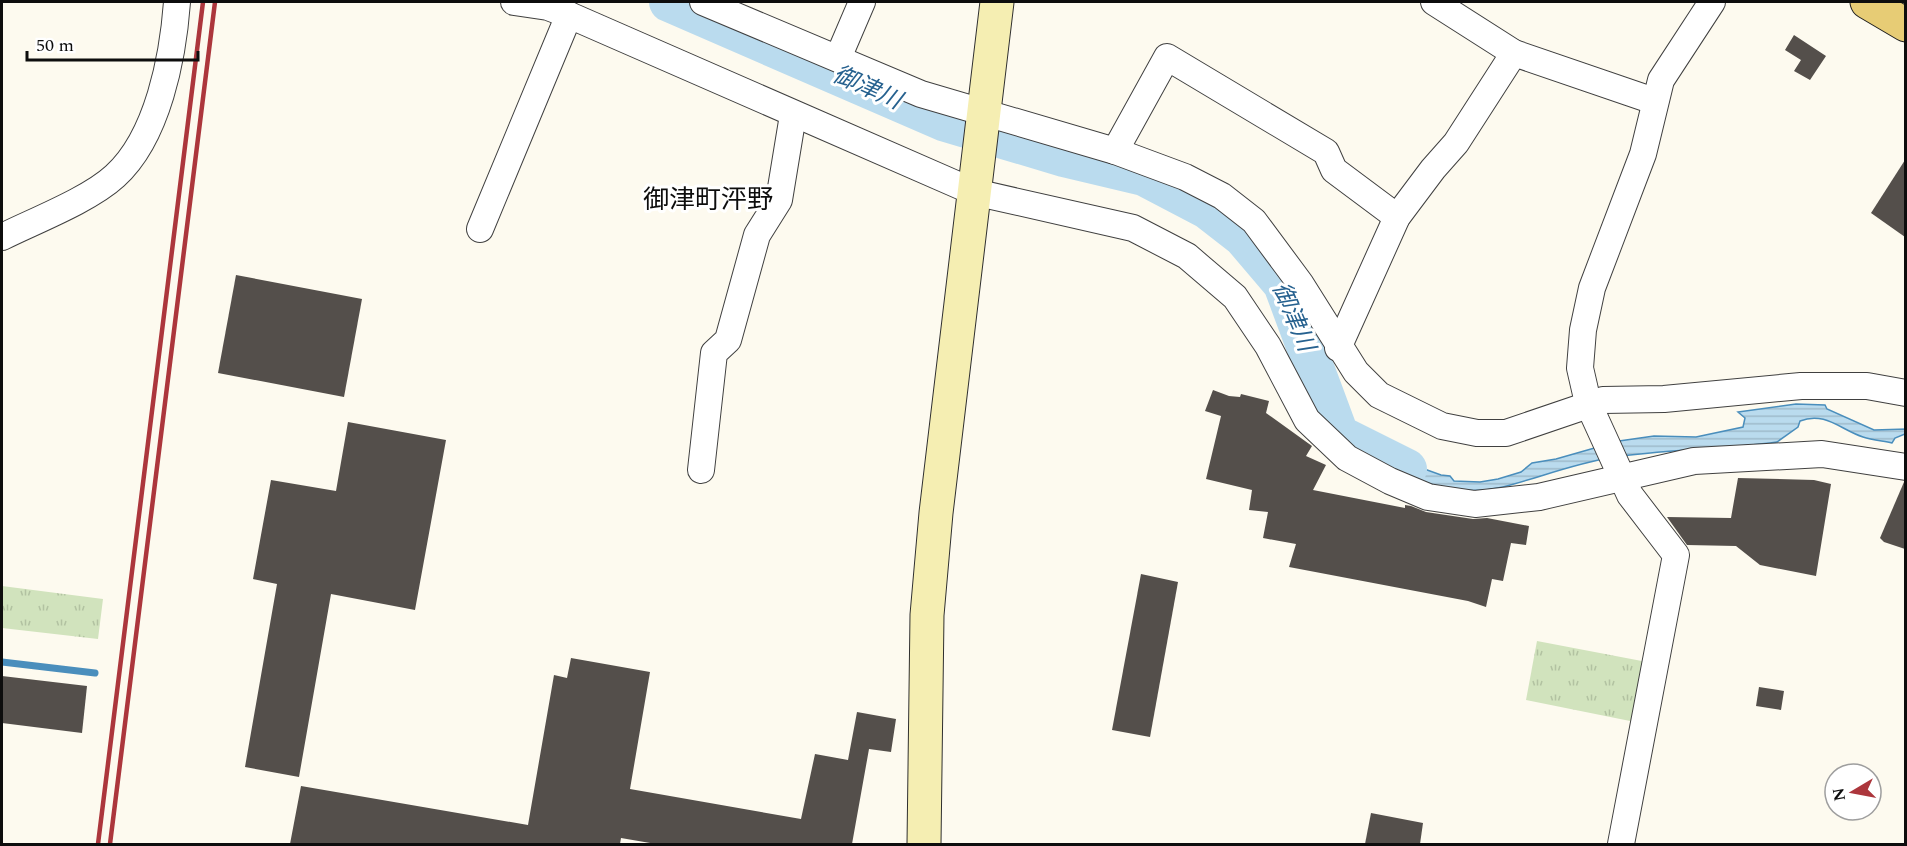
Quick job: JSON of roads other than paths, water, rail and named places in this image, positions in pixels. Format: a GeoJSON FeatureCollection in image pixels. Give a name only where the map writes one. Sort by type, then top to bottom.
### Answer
{"type":"FeatureCollection","features":[{"type":"Feature","properties":{"kind":"main road"},"geometry":{"type":"LineString","coordinates":[[1867,2],[1905,25]]}},
{"type":"Feature","properties":{"kind":"street"},"geometry":{"type":"LineString","coordinates":[[2,237],[82,197],[116,176],[122,168],[141,142],[161,98],[177,2]]}},
{"type":"Feature","properties":{"kind":"street"},"geometry":{"type":"LineString","coordinates":[[514,2],[548,7],[569,15],[793,115],[974,190],[1133,228],[1187,256],[1235,297],[1268,346],[1307,420],[1347,458],[1390,481],[1428,497],[1475,504],[1539,497],[1619,473],[1694,461],[1822,454],[1905,467]]}},
{"type":"Feature","properties":{"kind":"street"},"geometry":{"type":"LineString","coordinates":[[703,2],[921,94],[982,116],[1115,151],[1185,177],[1213,191],[1254,221],[1300,283],[1338,348],[1356,372],[1379,395],[1442,426],[1477,433],[1506,433],[1591,409],[1603,400],[1664,399],[1801,386],[1867,386],[1905,393]]}},
{"type":"Feature","properties":{"kind":"street"},"geometry":{"type":"LineString","coordinates":[[838,58],[862,2]]}},
{"type":"Feature","properties":{"kind":"street"},"geometry":{"type":"LineString","coordinates":[[924,844],[927,615],[936,513],[997,2]]}},
{"type":"Feature","properties":{"kind":"street"},"geometry":{"type":"LineString","coordinates":[[1434,2],[1514,53],[1654,101]]}},
{"type":"Feature","properties":{"kind":"street"},"geometry":{"type":"LineString","coordinates":[[1621,844],[1676,555],[1630,495],[1591,409],[1580,368],[1583,330],[1592,288],[1643,154],[1654,101],[1661,80],[1712,2]]}},
{"type":"Feature","properties":{"kind":"street"},"geometry":{"type":"LineString","coordinates":[[480,229],[569,15]]}},
{"type":"Feature","properties":{"kind":"street"},"geometry":{"type":"LineString","coordinates":[[1338,348],[1396,217],[1456,143],[1514,53]]}},
{"type":"Feature","properties":{"kind":"street"},"geometry":{"type":"LineString","coordinates":[[1115,151],[1167,57],[1326,152],[1334,170],[1396,217]]}},
{"type":"Feature","properties":{"kind":"street"},"geometry":{"type":"LineString","coordinates":[[701,470],[714,353],[728,340],[757,235],[779,200],[793,115]]}},
{"type":"Feature","properties":{"kind":"water"},"geometry":{"type":"Polygon","coordinates":[[[1796,404],[1825,405],[1827,409],[1874,430],[1906,429],[1905,434],[1895,438],[1892,443],[1863,437],[1825,420],[1809,419],[1800,421],[1798,427],[1777,442],[1609,458],[1503,487],[1481,490],[1460,490],[1418,480],[1379,462],[1341,439],[1441,475],[1450,476],[1454,481],[1480,482],[1521,472],[1532,463],[1556,459],[1619,441],[1654,436],[1696,437],[1743,427],[1745,418],[1738,412],[1796,404]]]}},
{"type":"Feature","properties":{"kind":"waterway","name":"御津川"},"geometry":{"type":"LineString","coordinates":[[669,2],[943,121],[1064,157],[1144,176],[1207,209],[1243,237],[1283,284],[1339,435],[1407,469]]}},
{"type":"Feature","properties":{"kind":"waterway"},"geometry":{"type":"LineString","coordinates":[[2,662],[95,673]]}},
{"type":"Feature","properties":{"kind":"railway"},"geometry":{"type":"LineString","coordinates":[[98,844],[203,2]]}},
{"type":"Feature","properties":{"kind":"railway"},"geometry":{"type":"LineString","coordinates":[[110,844],[215,2]]}},
{"type":"Feature","properties":{"kind":"district","name":"御津町泙野"},"geometry":{"type":"Point","coordinates":[708,200]}}]}
